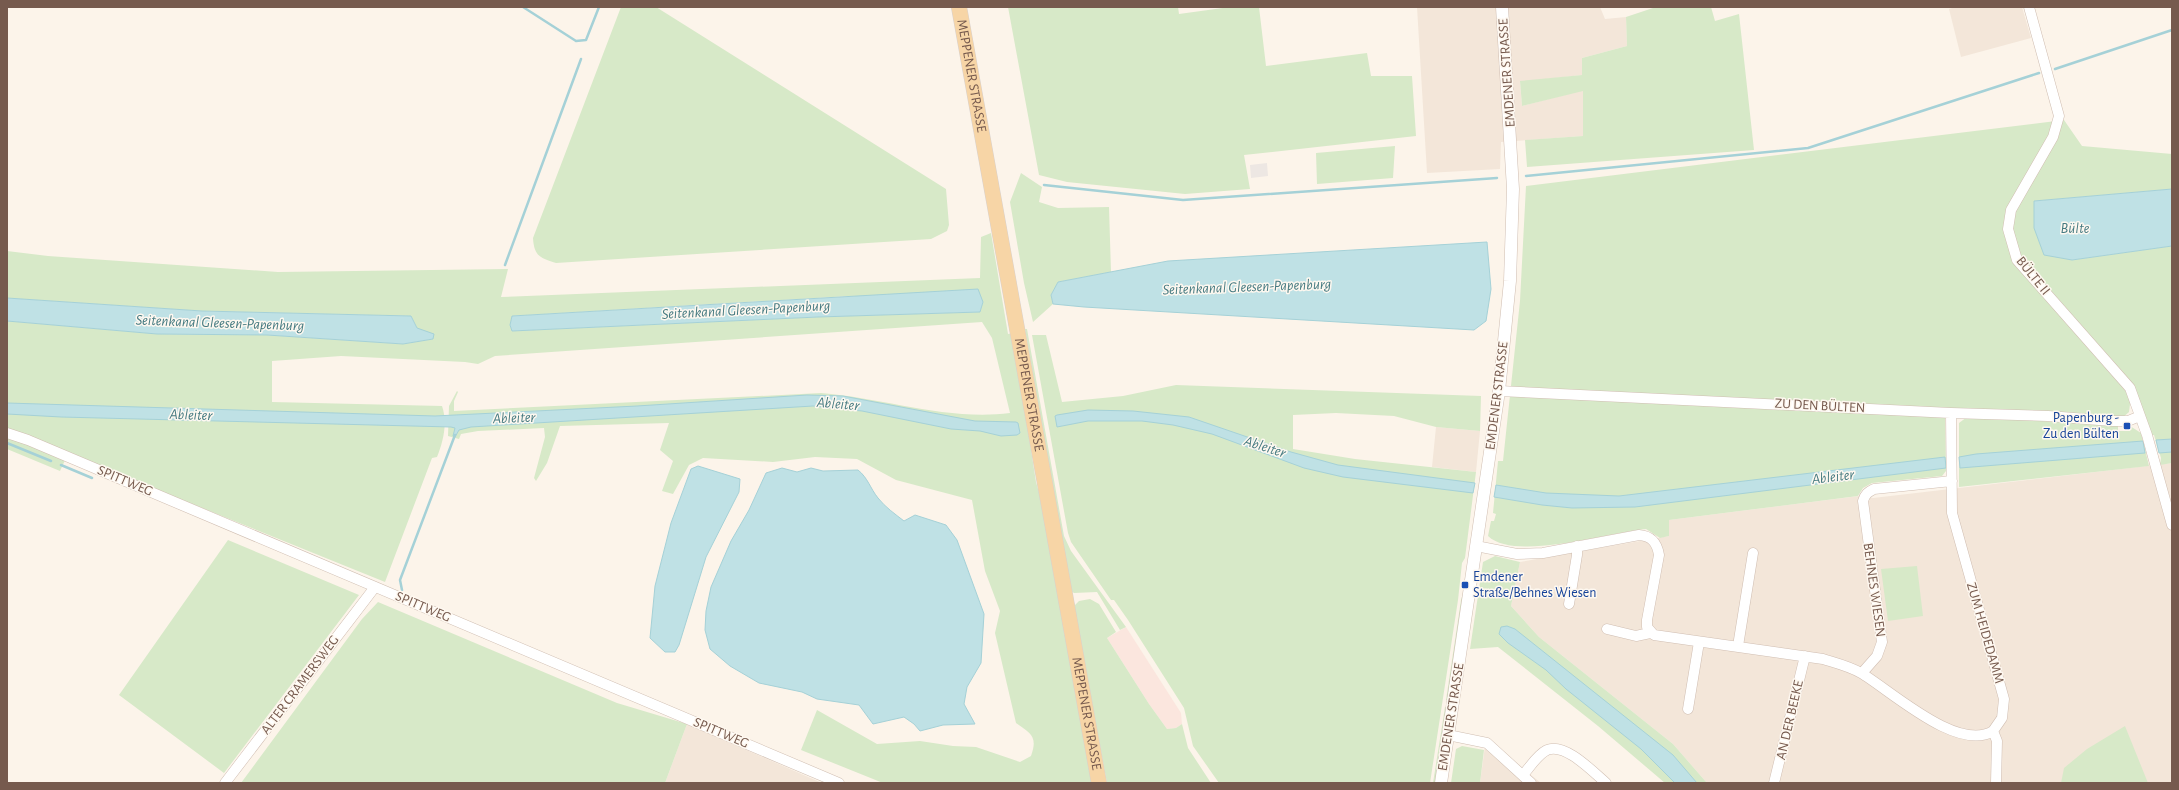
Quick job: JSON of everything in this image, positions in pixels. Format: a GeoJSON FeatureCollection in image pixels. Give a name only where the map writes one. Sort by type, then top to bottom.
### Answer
{"type":"FeatureCollection","features":[{"type":"Feature","properties":{"kind":"main road","name":"MEPPENER STRASSE"},"geometry":{"type":"LineString","coordinates":[[959,7],[1099,783]]}},
{"type":"Feature","properties":{"kind":"street","name":"EMDENER STRASSE"},"geometry":{"type":"LineString","coordinates":[[1440,783],[1499,391],[1510,280],[1513,189],[1502,7]]}},
{"type":"Feature","properties":{"kind":"street","name":"BÜLTE II"},"geometry":{"type":"LineString","coordinates":[[2029,7],[2059,116],[2053,137],[2011,210],[2008,229],[2016,260],[2130,388],[2149,441],[2172,525]]}},
{"type":"Feature","properties":{"kind":"street","name":"ZU DEN BÜLTEN"},"geometry":{"type":"LineString","coordinates":[[1499,391],[1951,413],[2048,416],[2112,421],[2128,421],[2140,416]]}},
{"type":"Feature","properties":{"kind":"street","name":"ZUM HEIDEDAMM"},"geometry":{"type":"LineString","coordinates":[[1951,413],[1952,513],[2004,699],[2002,718],[1993,731]]}},
{"type":"Feature","properties":{"kind":"street","name":"SPITTWEG"},"geometry":{"type":"LineString","coordinates":[[7,432],[839,783]]}},
{"type":"Feature","properties":{"kind":"street","name":"BEHNES WIESEN"},"geometry":{"type":"LineString","coordinates":[[1862,674],[1877,656],[1882,642],[1863,501],[1868,492],[1874,489],[1952,481]]}},
{"type":"Feature","properties":{"kind":"street"},"geometry":{"type":"LineString","coordinates":[[1476,546],[1517,554],[1543,553],[1639,534],[1650,537],[1658,546],[1659,555],[1647,620],[1650,632]]}},
{"type":"Feature","properties":{"kind":"street"},"geometry":{"type":"LineString","coordinates":[[1569,604],[1577,555],[1577,546]]}},
{"type":"Feature","properties":{"kind":"street"},"geometry":{"type":"LineString","coordinates":[[1738,646],[1753,553]]}},
{"type":"Feature","properties":{"kind":"street","name":"ALTER CRAMERSWEG"},"geometry":{"type":"LineString","coordinates":[[225,783],[375,587]]}},
{"type":"Feature","properties":{"kind":"street"},"geometry":{"type":"LineString","coordinates":[[1606,629],[1636,636],[1650,632],[1659,637],[1738,646],[1823,659],[1845,665],[1862,674],[1925,717],[1971,736],[1979,737],[1993,731],[1997,741],[1996,783]]}},
{"type":"Feature","properties":{"kind":"street"},"geometry":{"type":"LineString","coordinates":[[1688,709],[1699,642]]}},
{"type":"Feature","properties":{"kind":"street","name":"AN DER BEEKE"},"geometry":{"type":"LineString","coordinates":[[1774,783],[1804,656]]}},
{"type":"Feature","properties":{"kind":"street"},"geometry":{"type":"LineString","coordinates":[[1448,735],[1487,743],[1531,783]]}},
{"type":"Feature","properties":{"kind":"street"},"geometry":{"type":"LineString","coordinates":[[1523,775],[1547,750],[1559,748],[1571,754],[1606,783]]}},
{"type":"Feature","properties":{"kind":"shaded area"},"geometry":{"type":"Polygon","coordinates":[[[1417,7],[1600,7],[1605,19],[1626,17],[1627,46],[1582,58],[1582,75],[1520,82],[1522,106],[1583,90],[1583,136],[1501,142],[1500,169],[1427,173],[1417,7]]]}},
{"type":"Feature","properties":{"kind":"shaded area"},"geometry":{"type":"Polygon","coordinates":[[[1955,7],[2022,7],[2031,38],[1961,57],[1949,9],[1955,7]]]}},
{"type":"Feature","properties":{"kind":"shaded area"},"geometry":{"type":"Polygon","coordinates":[[[1267,163],[1268,176],[1251,178],[1250,165],[1267,163]]]}},
{"type":"Feature","properties":{"kind":"shaded area"},"geometry":{"type":"Polygon","coordinates":[[[1436,427],[1480,431],[1476,472],[1432,467],[1436,427]]]}},
{"type":"Feature","properties":{"kind":"shaded area"},"geometry":{"type":"Polygon","coordinates":[[[2172,463],[2172,783],[1707,783],[1673,744],[1539,637],[1511,606],[1520,562],[1669,536],[1669,520],[1859,496],[1873,498],[2172,463]]]}},
{"type":"Feature","properties":{"kind":"shaded area"},"geometry":{"type":"Polygon","coordinates":[[[1126,627],[1181,713],[1182,724],[1176,728],[1167,729],[1149,704],[1107,638],[1126,627]]]}},
{"type":"Feature","properties":{"kind":"shaded area"},"geometry":{"type":"Polygon","coordinates":[[[687,724],[822,783],[665,783],[687,724]]]}},
{"type":"Feature","properties":{"kind":"shaded area"},"geometry":{"type":"Polygon","coordinates":[[[1486,739],[1541,783],[1480,783],[1486,739]]]}},
{"type":"Feature","properties":{"kind":"green space"},"geometry":{"type":"Polygon","coordinates":[[[621,7],[656,7],[946,189],[949,225],[947,231],[931,239],[556,263],[542,258],[536,253],[533,238],[621,7]]]}},
{"type":"Feature","properties":{"kind":"green space"},"geometry":{"type":"Polygon","coordinates":[[[1008,7],[1178,7],[1179,14],[1230,7],[1259,7],[1266,66],[1367,53],[1371,76],[1412,76],[1416,136],[1244,155],[1250,189],[1185,194],[1067,182],[1039,175],[1008,7]]]}},
{"type":"Feature","properties":{"kind":"green space"},"geometry":{"type":"Polygon","coordinates":[[[1656,7],[1711,7],[1715,21],[1739,14],[1754,150],[1527,167],[1525,140],[1583,136],[1583,91],[1522,106],[1520,81],[1582,75],[1582,58],[1627,46],[1626,17],[1656,7]]]}},
{"type":"Feature","properties":{"kind":"green space"},"geometry":{"type":"Polygon","coordinates":[[[2064,120],[2082,146],[2172,154],[2172,189],[2034,201],[2072,260],[2172,246],[2172,463],[2160,465],[2161,458],[2154,435],[2152,435],[2137,401],[2130,404],[2129,412],[2121,419],[1945,409],[1946,471],[1942,476],[1872,483],[1863,488],[1858,496],[1669,520],[1669,536],[1660,538],[1646,529],[1564,543],[1540,546],[1519,546],[1501,543],[1488,536],[1491,521],[1494,521],[1496,514],[1493,513],[1498,461],[1503,461],[1520,301],[1526,186],[2064,120]]]}},
{"type":"Feature","properties":{"kind":"green space"},"geometry":{"type":"Polygon","coordinates":[[[1395,146],[1393,178],[1317,184],[1316,153],[1395,146]]]}},
{"type":"Feature","properties":{"kind":"green space"},"geometry":{"type":"Polygon","coordinates":[[[1021,173],[1042,187],[1039,202],[1058,208],[1109,207],[1111,272],[1058,282],[1051,295],[1053,304],[1033,322],[1024,283],[1010,202],[1021,173]]]}},
{"type":"Feature","properties":{"kind":"green space"},"geometry":{"type":"Polygon","coordinates":[[[991,233],[1008,334],[1013,333],[1036,482],[1046,517],[1093,783],[883,783],[801,750],[817,710],[877,744],[920,741],[953,746],[976,747],[1020,762],[1031,756],[1034,744],[1032,736],[1016,723],[995,633],[1000,611],[985,571],[972,500],[896,480],[857,459],[815,457],[773,462],[703,458],[689,465],[673,494],[662,491],[673,461],[660,450],[669,423],[560,426],[547,463],[536,481],[534,478],[545,437],[544,428],[478,431],[461,434],[459,439],[448,436],[449,406],[457,391],[458,392],[454,401],[454,411],[821,393],[868,399],[939,412],[986,415],[1010,413],[992,338],[982,322],[495,356],[478,364],[465,362],[341,356],[272,361],[272,402],[442,406],[445,419],[443,439],[437,457],[432,458],[385,582],[7,429],[7,321],[157,334],[267,335],[403,344],[433,339],[417,328],[411,316],[202,311],[7,298],[7,251],[48,256],[278,272],[508,269],[501,297],[980,278],[981,237],[991,233]],[[850,296],[512,316],[510,325],[512,331],[818,317],[980,312],[983,302],[850,296]]]}},
{"type":"Feature","properties":{"kind":"green space"},"geometry":{"type":"Polygon","coordinates":[[[1025,329],[1027,329],[1064,536],[1071,551],[1126,627],[1120,630],[1097,592],[1074,593],[1071,591],[1025,329]]]}},
{"type":"Feature","properties":{"kind":"green space"},"geometry":{"type":"Polygon","coordinates":[[[1032,335],[1046,335],[1062,402],[1123,396],[1176,385],[1481,396],[1480,431],[1436,427],[1394,416],[1336,413],[1293,415],[1293,449],[1355,459],[1476,472],[1465,558],[1462,563],[1458,600],[1430,783],[1219,783],[1193,746],[1184,708],[1128,620],[1114,600],[1111,600],[1071,542],[1068,533],[1032,335]]]}},
{"type":"Feature","properties":{"kind":"green space"},"geometry":{"type":"Polygon","coordinates":[[[1967,417],[2118,425],[2118,431],[2130,431],[2130,426],[2141,433],[2149,466],[1959,487],[1959,423],[1967,417]]]}},
{"type":"Feature","properties":{"kind":"green space"},"geometry":{"type":"Polygon","coordinates":[[[7,435],[66,458],[60,471],[7,449],[7,435]]]}},
{"type":"Feature","properties":{"kind":"green space"},"geometry":{"type":"Polygon","coordinates":[[[228,540],[359,595],[224,773],[119,695],[228,540]]]}},
{"type":"Feature","properties":{"kind":"green space"},"geometry":{"type":"Polygon","coordinates":[[[1495,556],[1520,562],[1511,606],[1539,637],[1673,744],[1707,783],[1665,783],[1598,726],[1498,647],[1470,649],[1483,562],[1495,556]]]}},
{"type":"Feature","properties":{"kind":"green space"},"geometry":{"type":"Polygon","coordinates":[[[1917,566],[1923,616],[1888,621],[1881,569],[1917,566]]]}},
{"type":"Feature","properties":{"kind":"green space"},"geometry":{"type":"Polygon","coordinates":[[[1464,590],[1449,700],[1446,700],[1461,600],[1464,590]]]}},
{"type":"Feature","properties":{"kind":"green space"},"geometry":{"type":"Polygon","coordinates":[[[1090,599],[1099,604],[1116,632],[1107,638],[1149,704],[1167,729],[1176,728],[1182,724],[1188,748],[1211,783],[1107,783],[1074,606],[1079,601],[1090,599]]]}},
{"type":"Feature","properties":{"kind":"green space"},"geometry":{"type":"Polygon","coordinates":[[[378,602],[617,703],[687,724],[665,783],[241,783],[362,619],[378,602]]]}},
{"type":"Feature","properties":{"kind":"green space"},"geometry":{"type":"Polygon","coordinates":[[[1445,707],[1447,707],[1435,783],[1433,783],[1445,707]]]}},
{"type":"Feature","properties":{"kind":"green space"},"geometry":{"type":"Polygon","coordinates":[[[2125,726],[2148,783],[2061,783],[2064,768],[2087,749],[2125,726]]]}},
{"type":"Feature","properties":{"kind":"green space"},"geometry":{"type":"Polygon","coordinates":[[[1462,746],[1484,750],[1480,783],[1451,783],[1456,749],[1462,746]]]}},
{"type":"Feature","properties":{"kind":"water","name":"Bülte"},"geometry":{"type":"Polygon","coordinates":[[[2172,189],[2172,246],[2072,260],[2044,255],[2034,228],[2034,201],[2172,189]]]}},
{"type":"Feature","properties":{"kind":"water","name":"Seitenkanal Gleesen-Papenburg"},"geometry":{"type":"Polygon","coordinates":[[[1487,242],[1491,289],[1486,321],[1474,330],[1084,307],[1053,304],[1051,295],[1058,282],[1168,261],[1487,242]]]}},
{"type":"Feature","properties":{"kind":"water","name":"Seitenkanal Gleesen-Papenburg"},"geometry":{"type":"Polygon","coordinates":[[[978,289],[983,302],[980,312],[818,317],[512,331],[510,325],[512,316],[978,289]]]}},
{"type":"Feature","properties":{"kind":"water","name":"Seitenkanal Gleesen-Papenburg"},"geometry":{"type":"Polygon","coordinates":[[[7,298],[202,311],[411,316],[417,328],[434,334],[433,339],[403,344],[267,335],[157,334],[7,321],[7,298]]]}},
{"type":"Feature","properties":{"kind":"water","name":"Ableiter"},"geometry":{"type":"Polygon","coordinates":[[[807,395],[843,396],[975,421],[1016,422],[1018,423],[1020,433],[1017,435],[1001,436],[980,431],[951,429],[862,411],[813,406],[471,427],[459,430],[455,437],[453,436],[455,428],[451,427],[61,417],[7,414],[7,403],[435,416],[637,406],[807,395]]]}},
{"type":"Feature","properties":{"kind":"water","name":"Ableiter"},"geometry":{"type":"Polygon","coordinates":[[[1088,410],[1133,411],[1189,417],[1291,452],[1338,465],[1475,483],[1473,493],[1343,477],[1304,468],[1212,434],[1173,425],[1142,421],[1088,421],[1057,427],[1055,416],[1088,410]]]}},
{"type":"Feature","properties":{"kind":"water"},"geometry":{"type":"Polygon","coordinates":[[[2172,439],[2172,452],[2159,453],[2156,440],[2172,439]]]}},
{"type":"Feature","properties":{"kind":"water"},"geometry":{"type":"Polygon","coordinates":[[[2143,441],[2145,453],[1960,468],[1959,457],[1976,454],[2143,441]]]}},
{"type":"Feature","properties":{"kind":"water","name":"Ableiter"},"geometry":{"type":"Polygon","coordinates":[[[1945,457],[1946,468],[1635,507],[1572,508],[1542,505],[1494,497],[1496,485],[1546,493],[1619,496],[1945,457]]]}},
{"type":"Feature","properties":{"kind":"water"},"geometry":{"type":"Polygon","coordinates":[[[698,466],[740,479],[739,492],[706,557],[679,645],[675,652],[665,652],[650,638],[655,586],[671,523],[691,469],[698,466]]]}},
{"type":"Feature","properties":{"kind":"water"},"geometry":{"type":"Polygon","coordinates":[[[782,468],[797,472],[811,468],[823,471],[858,470],[864,476],[881,501],[904,521],[915,515],[946,525],[957,540],[984,614],[981,663],[967,687],[964,704],[975,724],[943,725],[920,731],[914,724],[904,717],[873,724],[859,705],[817,699],[802,692],[759,683],[730,666],[710,649],[705,630],[706,611],[711,587],[731,541],[749,510],[766,473],[782,468]]]}},
{"type":"Feature","properties":{"kind":"water"},"geometry":{"type":"Polygon","coordinates":[[[1507,626],[1515,629],[1673,755],[1697,783],[1675,783],[1641,749],[1566,689],[1546,670],[1508,643],[1499,634],[1501,627],[1507,626]]]}},
{"type":"Feature","properties":{"kind":"waterway"},"geometry":{"type":"LineString","coordinates":[[523,7],[576,41],[586,40],[599,7]]}},
{"type":"Feature","properties":{"kind":"waterway"},"geometry":{"type":"LineString","coordinates":[[2055,69],[2172,30]]}},
{"type":"Feature","properties":{"kind":"waterway"},"geometry":{"type":"LineString","coordinates":[[505,265],[581,59]]}},
{"type":"Feature","properties":{"kind":"waterway"},"geometry":{"type":"LineString","coordinates":[[1526,176],[1808,148],[2039,73]]}},
{"type":"Feature","properties":{"kind":"waterway"},"geometry":{"type":"LineString","coordinates":[[1044,185],[1183,200],[1497,178]]}},
{"type":"Feature","properties":{"kind":"waterway"},"geometry":{"type":"LineString","coordinates":[[402,590],[400,580],[455,435]]}},
{"type":"Feature","properties":{"kind":"waterway"},"geometry":{"type":"LineString","coordinates":[[7,443],[51,461]]}},
{"type":"Feature","properties":{"kind":"waterway"},"geometry":{"type":"LineString","coordinates":[[61,465],[92,478]]}},
{"type":"Feature","properties":{"kind":"place","name":"Papenburg - Zu den Bülten"},"geometry":{"type":"Point","coordinates":[2127,426]}},
{"type":"Feature","properties":{"kind":"place","name":"Emdener Straße/Behnes Wiesen"},"geometry":{"type":"Point","coordinates":[1465,585]}}]}
